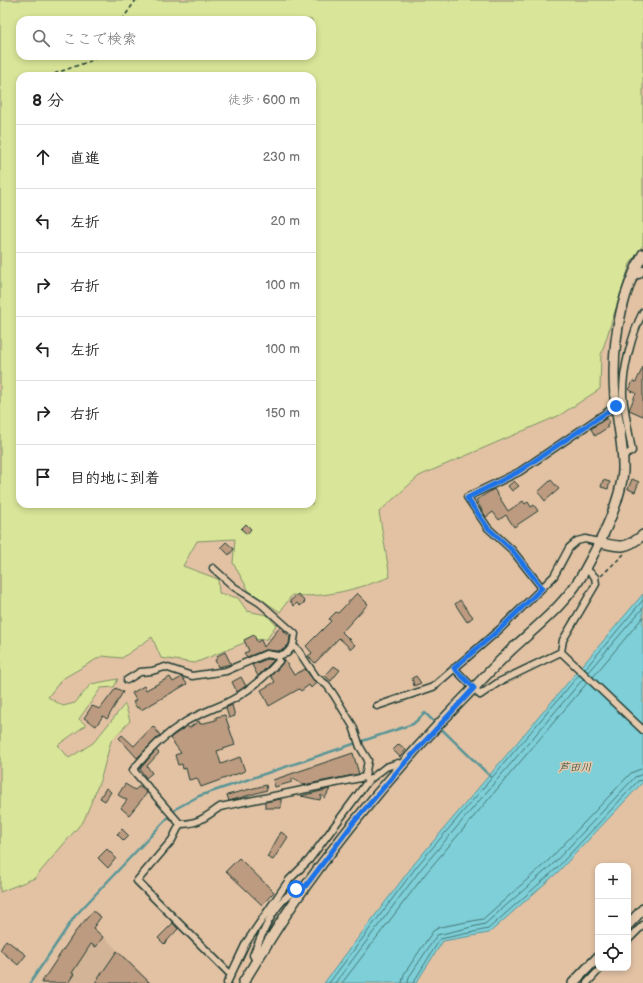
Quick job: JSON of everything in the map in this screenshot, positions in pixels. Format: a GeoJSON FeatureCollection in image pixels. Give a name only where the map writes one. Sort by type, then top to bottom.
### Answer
{"type":"FeatureCollection","features":[{"type":"Feature","properties":{"kind":"street"},"geometry":{"type":"LineString","coordinates":[[243,983],[305,887],[354,822],[402,766],[474,688],[568,596],[586,569],[614,509],[623,473],[623,457],[616,406],[614,358],[617,329],[623,301],[632,274],[643,254]]}},
{"type":"Feature","properties":{"kind":"street"},"geometry":{"type":"LineString","coordinates":[[632,274],[639,275],[643,270]]}},
{"type":"Feature","properties":{"kind":"street"},"geometry":{"type":"LineString","coordinates":[[623,457],[632,451],[623,395],[626,368],[637,323],[643,312]]}},
{"type":"Feature","properties":{"kind":"street"},"geometry":{"type":"LineString","coordinates":[[542,588],[512,550],[488,528],[467,498],[518,472],[616,406]]}},
{"type":"Feature","properties":{"kind":"street"},"geometry":{"type":"LineString","coordinates":[[377,706],[433,687],[500,629],[554,576],[568,548],[577,541],[585,539],[622,548],[633,543],[643,535]]}},
{"type":"Feature","properties":{"kind":"street"},"geometry":{"type":"LineString","coordinates":[[127,680],[140,672],[152,671],[165,667],[192,676],[226,671],[266,654],[278,656],[287,653],[293,646],[295,634],[260,603],[234,587],[213,568]]}},
{"type":"Feature","properties":{"kind":"street"},"geometry":{"type":"LineString","coordinates":[[561,652],[563,640],[596,584],[595,577],[586,569]]}},
{"type":"Feature","properties":{"kind":"street"},"geometry":{"type":"LineString","coordinates":[[256,961],[253,955],[268,916],[289,880],[309,860],[367,779],[368,760],[360,747],[353,726],[327,685],[316,677],[298,650],[293,646]]}},
{"type":"Feature","properties":{"kind":"street"},"geometry":{"type":"LineString","coordinates":[[454,668],[480,696],[499,682],[561,652]]}},
{"type":"Feature","properties":{"kind":"street"},"geometry":{"type":"LineString","coordinates":[[561,652],[643,730]]}},
{"type":"Feature","properties":{"kind":"street"},"geometry":{"type":"LineString","coordinates":[[180,824],[133,770],[159,740],[185,722],[236,697],[267,675],[279,661],[278,656]]}},
{"type":"Feature","properties":{"kind":"street"},"geometry":{"type":"LineString","coordinates":[[180,824],[192,824],[201,820],[220,807],[367,779],[386,767],[398,763],[402,766]]}},
{"type":"Feature","properties":{"kind":"street"},"geometry":{"type":"LineString","coordinates":[[180,824],[172,840],[137,881],[231,975]]}},
{"type":"Feature","properties":{"kind":"street"},"geometry":{"type":"LineString","coordinates":[[226,983],[246,943],[268,916],[296,889],[305,887]]}},
{"type":"Feature","properties":{"kind":"street"},"geometry":{"type":"LineString","coordinates":[[631,922],[643,909]]}},
{"type":"Feature","properties":{"kind":"street"},"geometry":{"type":"LineString","coordinates":[[631,937],[643,925]]}},
{"type":"Feature","properties":{"kind":"street"},"geometry":{"type":"LineString","coordinates":[[573,983],[595,959]]}},
{"type":"Feature","properties":{"kind":"street"},"geometry":{"type":"LineString","coordinates":[[587,983],[598,971]]}},
{"type":"Feature","properties":{"kind":"path"},"geometry":{"type":"LineString","coordinates":[[125,16],[136,0]]}},
{"type":"Feature","properties":{"kind":"path"},"geometry":{"type":"LineString","coordinates":[[59,72],[93,60]]}},
{"type":"Feature","properties":{"kind":"shaded area"},"geometry":{"type":"Polygon","coordinates":[[[86,920],[152,983],[40,983],[75,931],[86,920]]]}},
{"type":"Feature","properties":{"kind":"green space"},"geometry":{"type":"Polygon","coordinates":[[[0,0],[643,0],[643,245],[630,264],[601,355],[600,389],[560,415],[419,476],[379,512],[390,577],[342,592],[304,596],[292,595],[280,612],[249,591],[233,563],[235,539],[197,541],[183,566],[218,579],[219,593],[238,598],[247,611],[267,615],[276,625],[267,639],[251,640],[195,663],[161,658],[152,637],[122,658],[102,656],[62,679],[48,697],[63,706],[75,703],[91,684],[118,679],[114,687],[101,688],[79,719],[86,725],[58,745],[69,758],[93,743],[125,704],[130,721],[111,741],[101,778],[84,820],[35,878],[0,892],[0,0]]]}},
{"type":"Feature","properties":{"kind":"water","name":"芦田川"},"geometry":{"type":"Polygon","coordinates":[[[643,594],[643,782],[558,872],[489,933],[443,941],[416,983],[324,983],[414,864],[643,594]]]}},
{"type":"Feature","properties":{"kind":"building"},"geometry":{"type":"Polygon","coordinates":[[[643,367],[643,416],[629,410],[636,393],[629,390],[633,381],[636,382],[643,367]]]}},
{"type":"Feature","properties":{"kind":"building"},"geometry":{"type":"Polygon","coordinates":[[[607,418],[610,422],[606,425],[608,427],[595,436],[591,429],[607,418]]]}},
{"type":"Feature","properties":{"kind":"building"},"geometry":{"type":"Polygon","coordinates":[[[632,479],[639,482],[635,492],[628,489],[632,479]]]}},
{"type":"Feature","properties":{"kind":"building"},"geometry":{"type":"Polygon","coordinates":[[[551,480],[559,489],[545,501],[538,492],[551,480]]]}},
{"type":"Feature","properties":{"kind":"building"},"geometry":{"type":"Polygon","coordinates":[[[603,480],[610,482],[608,489],[601,487],[603,480]]]}},
{"type":"Feature","properties":{"kind":"building"},"geometry":{"type":"Polygon","coordinates":[[[514,481],[519,486],[512,491],[508,486],[514,481]]]}},
{"type":"Feature","properties":{"kind":"building"},"geometry":{"type":"Polygon","coordinates":[[[494,489],[508,511],[523,501],[525,504],[528,502],[531,507],[534,505],[538,511],[514,527],[506,515],[499,520],[493,512],[486,517],[476,500],[494,489]]]}},
{"type":"Feature","properties":{"kind":"building"},"geometry":{"type":"Polygon","coordinates":[[[246,524],[251,529],[247,534],[241,529],[246,524]]]}},
{"type":"Feature","properties":{"kind":"building"},"geometry":{"type":"Polygon","coordinates":[[[226,542],[234,549],[229,555],[221,547],[226,542]]]}},
{"type":"Feature","properties":{"kind":"building"},"geometry":{"type":"Polygon","coordinates":[[[357,593],[368,604],[342,632],[355,645],[351,649],[339,638],[315,663],[308,656],[312,653],[306,646],[331,621],[329,619],[336,612],[338,613],[357,593]]]}},
{"type":"Feature","properties":{"kind":"building"},"geometry":{"type":"Polygon","coordinates":[[[298,594],[305,602],[300,606],[297,603],[294,606],[290,601],[298,594]]]}},
{"type":"Feature","properties":{"kind":"building"},"geometry":{"type":"Polygon","coordinates":[[[460,600],[473,617],[467,622],[455,604],[460,600]]]}},
{"type":"Feature","properties":{"kind":"building"},"geometry":{"type":"Polygon","coordinates":[[[280,627],[290,637],[289,644],[284,649],[278,651],[265,650],[247,657],[244,653],[249,651],[244,640],[254,635],[257,642],[261,640],[264,647],[280,627]]]}},
{"type":"Feature","properties":{"kind":"building"},"geometry":{"type":"Polygon","coordinates":[[[225,652],[231,664],[218,667],[215,660],[218,658],[217,656],[225,652]]]}},
{"type":"Feature","properties":{"kind":"building"},"geometry":{"type":"Polygon","coordinates":[[[267,659],[274,660],[258,676],[252,665],[267,659]]]}},
{"type":"Feature","properties":{"kind":"building"},"geometry":{"type":"Polygon","coordinates":[[[284,659],[294,675],[305,669],[316,683],[311,688],[309,685],[301,691],[299,689],[269,706],[261,690],[275,682],[271,676],[282,664],[284,659]]]}},
{"type":"Feature","properties":{"kind":"building"},"geometry":{"type":"Polygon","coordinates":[[[334,666],[340,670],[331,681],[325,676],[334,666]]]}},
{"type":"Feature","properties":{"kind":"building"},"geometry":{"type":"Polygon","coordinates":[[[416,676],[421,683],[414,686],[412,678],[416,676]]]}},
{"type":"Feature","properties":{"kind":"building"},"geometry":{"type":"Polygon","coordinates":[[[170,677],[173,682],[182,677],[187,684],[141,710],[139,707],[137,708],[133,702],[136,700],[132,693],[144,686],[146,690],[170,677]]]}},
{"type":"Feature","properties":{"kind":"building"},"geometry":{"type":"Polygon","coordinates":[[[241,677],[246,686],[237,692],[232,682],[241,677]]]}},
{"type":"Feature","properties":{"kind":"building"},"geometry":{"type":"Polygon","coordinates":[[[116,688],[123,692],[107,719],[103,716],[96,726],[84,718],[92,706],[100,709],[116,688]]]}},
{"type":"Feature","properties":{"kind":"building"},"geometry":{"type":"Polygon","coordinates":[[[232,705],[235,716],[229,718],[226,708],[232,705]]]}},
{"type":"Feature","properties":{"kind":"building"},"geometry":{"type":"Polygon","coordinates":[[[225,715],[235,745],[217,751],[221,764],[240,757],[245,771],[201,787],[197,778],[189,780],[186,768],[183,769],[182,764],[178,765],[175,755],[181,753],[170,738],[187,726],[189,728],[199,721],[200,724],[216,720],[216,717],[225,715]]]}},
{"type":"Feature","properties":{"kind":"building"},"geometry":{"type":"Polygon","coordinates":[[[153,726],[160,735],[137,758],[119,738],[122,735],[134,746],[153,726]]]}},
{"type":"Feature","properties":{"kind":"building"},"geometry":{"type":"Polygon","coordinates":[[[399,744],[406,750],[400,757],[393,750],[399,744]]]}},
{"type":"Feature","properties":{"kind":"building"},"geometry":{"type":"Polygon","coordinates":[[[156,750],[159,753],[147,766],[152,773],[146,778],[140,769],[156,750]]]}},
{"type":"Feature","properties":{"kind":"building"},"geometry":{"type":"Polygon","coordinates":[[[353,753],[359,774],[303,785],[292,778],[292,782],[275,787],[273,780],[353,753]]]}},
{"type":"Feature","properties":{"kind":"building"},"geometry":{"type":"Polygon","coordinates":[[[125,784],[135,790],[140,787],[147,793],[129,815],[121,808],[127,800],[118,795],[125,784]]]}},
{"type":"Feature","properties":{"kind":"building"},"geometry":{"type":"Polygon","coordinates":[[[266,785],[267,790],[229,801],[227,795],[266,785]]]}},
{"type":"Feature","properties":{"kind":"building"},"geometry":{"type":"Polygon","coordinates":[[[106,788],[111,792],[105,801],[100,798],[106,788]]]}},
{"type":"Feature","properties":{"kind":"building"},"geometry":{"type":"Polygon","coordinates":[[[330,789],[325,798],[321,795],[320,800],[301,796],[330,789]]]}},
{"type":"Feature","properties":{"kind":"building"},"geometry":{"type":"Polygon","coordinates":[[[281,799],[281,808],[265,808],[265,802],[281,799]]]}},
{"type":"Feature","properties":{"kind":"building"},"geometry":{"type":"Polygon","coordinates":[[[122,829],[129,836],[124,841],[117,834],[122,829]]]}},
{"type":"Feature","properties":{"kind":"building"},"geometry":{"type":"Polygon","coordinates":[[[281,832],[288,837],[273,860],[267,857],[281,832]]]}},
{"type":"Feature","properties":{"kind":"building"},"geometry":{"type":"Polygon","coordinates":[[[107,849],[116,858],[108,868],[98,858],[107,849]]]}},
{"type":"Feature","properties":{"kind":"building"},"geometry":{"type":"Polygon","coordinates":[[[239,858],[274,892],[262,905],[226,871],[239,858]]]}},
{"type":"Feature","properties":{"kind":"building"},"geometry":{"type":"Polygon","coordinates":[[[93,911],[101,917],[93,928],[103,937],[96,947],[91,944],[72,973],[74,974],[68,983],[41,983],[75,932],[93,911]]]}},
{"type":"Feature","properties":{"kind":"building"},"geometry":{"type":"Polygon","coordinates":[[[173,923],[178,929],[164,944],[158,938],[173,923]]]}},
{"type":"Feature","properties":{"kind":"building"},"geometry":{"type":"Polygon","coordinates":[[[6,940],[26,955],[18,965],[0,950],[6,940]]]}},
{"type":"Feature","properties":{"kind":"building"},"geometry":{"type":"Polygon","coordinates":[[[117,951],[150,983],[95,983],[117,951]]]}},
{"type":"Feature","properties":{"kind":"waterway"},"geometry":{"type":"LineString","coordinates":[[30,983],[75,916],[177,808],[199,796],[413,724],[425,713],[491,777]]}},
{"type":"Feature","properties":{"kind":"route"},"geometry":{"type":"LineString","coordinates":[[296,889],[305,887],[354,822],[408,758],[474,688],[454,668],[500,629],[542,588],[512,550],[488,528],[467,498],[518,472],[616,406]]}}]}
